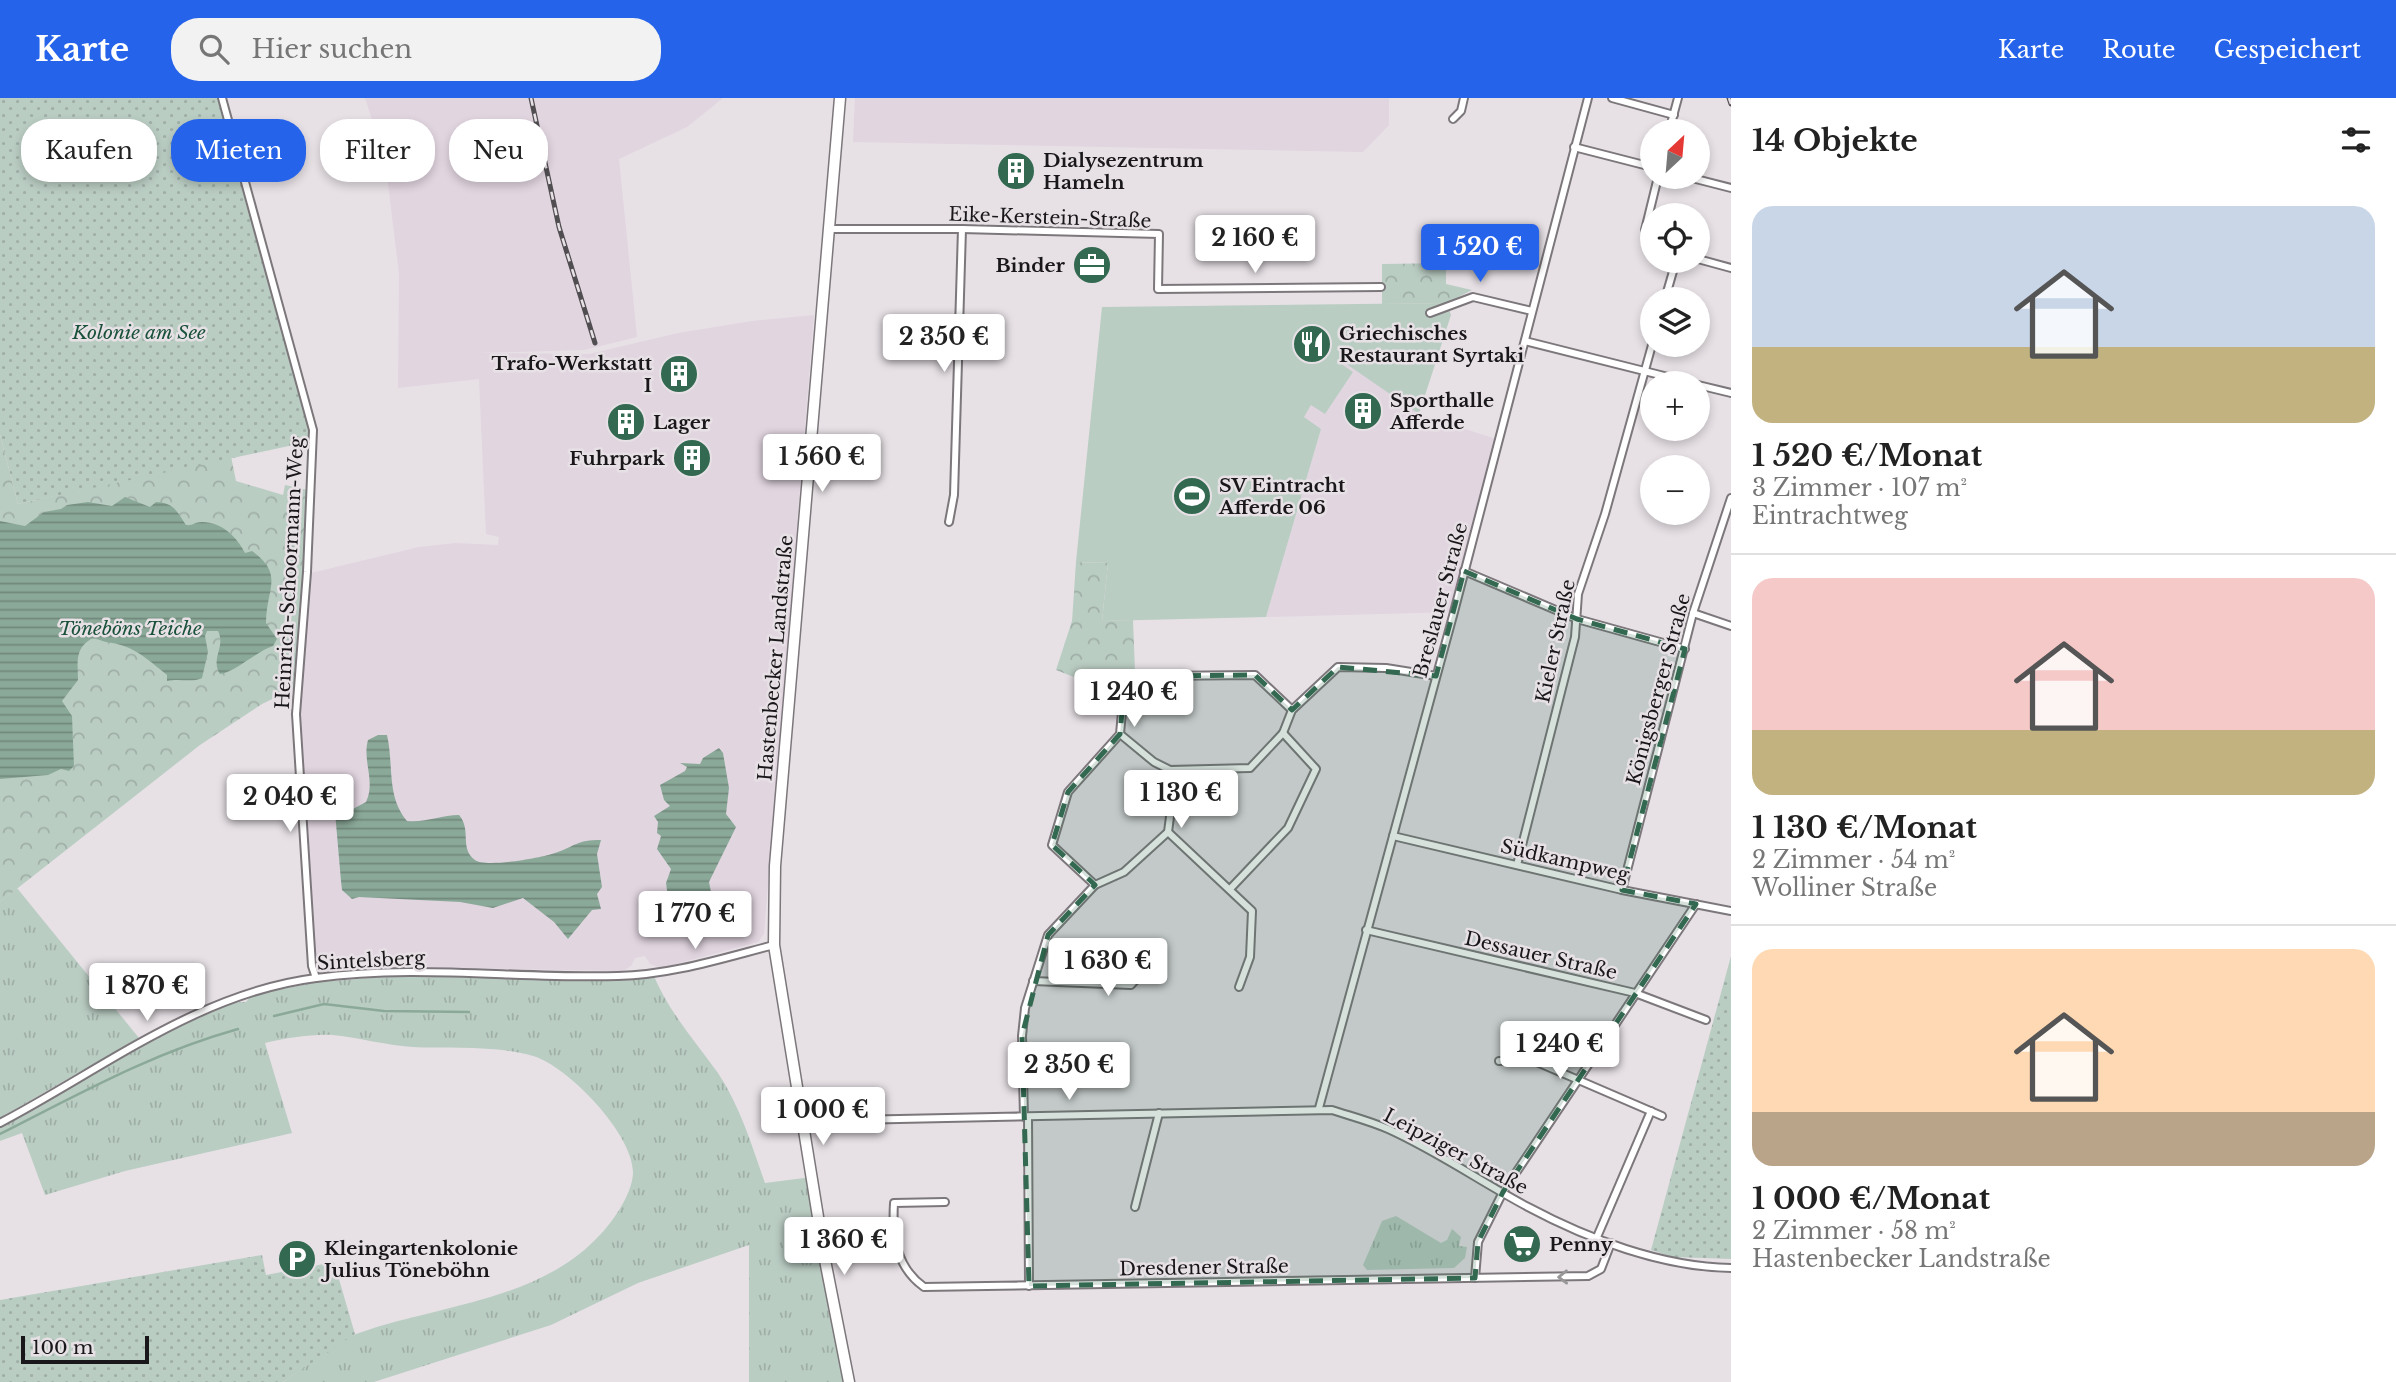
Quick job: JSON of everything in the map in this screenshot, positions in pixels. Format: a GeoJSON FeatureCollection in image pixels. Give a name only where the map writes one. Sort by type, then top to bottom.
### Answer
{"type":"FeatureCollection","features":[{"type":"Feature","properties":{"kind":"main road","name":"Hastenbecker Landstraße"},"geometry":{"type":"LineString","coordinates":[[840,98],[775,866],[774,945],[849,1382]]}},
{"type":"Feature","properties":{"kind":"street","name":"Heinrich-Schoormann-Weg"},"geometry":{"type":"LineString","coordinates":[[222,98],[313,430],[307,572],[296,714],[312,966],[316,978]]}},
{"type":"Feature","properties":{"kind":"street"},"geometry":{"type":"LineString","coordinates":[[1453,119],[1461,111],[1464,98]]}},
{"type":"Feature","properties":{"kind":"street","name":"Breslauer Straße"},"geometry":{"type":"LineString","coordinates":[[1319,1108],[1588,98]]}},
{"type":"Feature","properties":{"kind":"street"},"geometry":{"type":"LineString","coordinates":[[1612,98],[1674,114]]}},
{"type":"Feature","properties":{"kind":"street"},"geometry":{"type":"LineString","coordinates":[[1673,119],[1678,98]]}},
{"type":"Feature","properties":{"kind":"street"},"geometry":{"type":"LineString","coordinates":[[1574,147],[1640,164]]}},
{"type":"Feature","properties":{"kind":"street"},"geometry":{"type":"LineString","coordinates":[[1710,183],[1731,188]]}},
{"type":"Feature","properties":{"kind":"street","name":"Eike-Kerstein-Straße"},"geometry":{"type":"LineString","coordinates":[[831,229],[1159,234],[1158,289],[1381,287]]}},
{"type":"Feature","properties":{"kind":"street"},"geometry":{"type":"LineString","coordinates":[[949,522],[954,495],[962,229]]}},
{"type":"Feature","properties":{"kind":"street"},"geometry":{"type":"LineString","coordinates":[[1710,262],[1731,268]]}},
{"type":"Feature","properties":{"kind":"street"},"geometry":{"type":"LineString","coordinates":[[1430,313],[1473,297],[1532,311]]}},
{"type":"Feature","properties":{"kind":"street"},"geometry":{"type":"LineString","coordinates":[[1525,341],[1645,371]]}},
{"type":"Feature","properties":{"kind":"street","name":"Kieler Straße"},"geometry":{"type":"LineString","coordinates":[[1645,371],[1649,357]]}},
{"type":"Feature","properties":{"kind":"street"},"geometry":{"type":"LineString","coordinates":[[1710,388],[1731,393]]}},
{"type":"Feature","properties":{"kind":"street","name":"Kieler Straße"},"geometry":{"type":"LineString","coordinates":[[1517,865],[1575,637],[1578,594],[1605,514],[1640,389]]}},
{"type":"Feature","properties":{"kind":"street","name":"Königsberger Straße"},"geometry":{"type":"LineString","coordinates":[[1622,890],[1693,613],[1731,498]]}},
{"type":"Feature","properties":{"kind":"street"},"geometry":{"type":"LineString","coordinates":[[1464,571],[1577,619],[1685,649]]}},
{"type":"Feature","properties":{"kind":"street"},"geometry":{"type":"LineString","coordinates":[[1693,613],[1731,626]]}},
{"type":"Feature","properties":{"kind":"street"},"geometry":{"type":"LineString","coordinates":[[1120,734],[1154,762],[1170,770],[1250,768],[1283,733],[1292,710],[1338,667],[1387,668],[1436,676]]}},
{"type":"Feature","properties":{"kind":"street"},"geometry":{"type":"LineString","coordinates":[[1095,885],[1052,845],[1068,792],[1120,734],[1122,712],[1155,676],[1255,675],[1292,710]]}},
{"type":"Feature","properties":{"kind":"street"},"geometry":{"type":"LineString","coordinates":[[1231,888],[1288,828],[1315,769],[1283,733]]}},
{"type":"Feature","properties":{"kind":"street"},"geometry":{"type":"LineString","coordinates":[[1029,1286],[1026,1117],[1021,1036],[1033,981],[1048,935],[1095,885],[1124,872],[1168,831],[1171,809],[1170,770]]}},
{"type":"Feature","properties":{"kind":"street"},"geometry":{"type":"LineString","coordinates":[[1168,831],[1231,888],[1252,911],[1250,957],[1239,987]]}},
{"type":"Feature","properties":{"kind":"street","name":"Südkampweg"},"geometry":{"type":"LineString","coordinates":[[1393,836],[1622,890],[1731,911]]}},
{"type":"Feature","properties":{"kind":"street"},"geometry":{"type":"LineString","coordinates":[[1475,1278],[1478,1242],[1503,1192],[1696,904]]}},
{"type":"Feature","properties":{"kind":"street","name":"Dessauer Straße"},"geometry":{"type":"LineString","coordinates":[[1366,930],[1635,993],[1706,1020]]}},
{"type":"Feature","properties":{"kind":"street","name":"Sintelsberg"},"geometry":{"type":"LineString","coordinates":[[0,1122],[144,1040],[222,1000],[316,978],[437,972],[619,976],[692,966],[774,945]]}},
{"type":"Feature","properties":{"kind":"street"},"geometry":{"type":"LineString","coordinates":[[1033,981],[1131,985],[1159,954]]}},
{"type":"Feature","properties":{"kind":"street"},"geometry":{"type":"LineString","coordinates":[[1499,1061],[1532,1060],[1662,1116]]}},
{"type":"Feature","properties":{"kind":"street","name":"Leipziger Straße"},"geometry":{"type":"LineString","coordinates":[[804,1121],[1319,1108],[1387,1129],[1450,1160],[1530,1208],[1597,1237],[1670,1261],[1731,1268]]}},
{"type":"Feature","properties":{"kind":"street"},"geometry":{"type":"LineString","coordinates":[[1597,1237],[1651,1111]]}},
{"type":"Feature","properties":{"kind":"street"},"geometry":{"type":"LineString","coordinates":[[1135,1207],[1159,1113]]}},
{"type":"Feature","properties":{"kind":"street","name":"Dresdener Straße"},"geometry":{"type":"LineString","coordinates":[[946,1202],[894,1203],[893,1228],[898,1251],[908,1276],[924,1287],[1588,1276],[1601,1269],[1611,1242]]}},
{"type":"Feature","properties":{"kind":"highlighted area"},"geometry":{"type":"Polygon","coordinates":[[[1464,571],[1577,619],[1685,649],[1622,890],[1696,904],[1503,1192],[1478,1242],[1475,1278],[1029,1286],[1022,1036],[1048,935],[1095,885],[1052,845],[1068,792],[1120,734],[1122,712],[1155,676],[1255,675],[1292,710],[1338,667],[1436,676],[1464,571]]]}},
{"type":"Feature","properties":{"kind":"shaded area"},"geometry":{"type":"Polygon","coordinates":[[[365,98],[723,98],[687,127],[619,159],[637,337],[584,350],[477,353],[589,354],[678,333],[752,321],[814,315],[764,934],[758,942],[661,968],[650,964],[645,956],[635,958],[631,966],[623,971],[454,968],[330,972],[320,967],[316,960],[298,715],[311,573],[419,547],[456,543],[498,545],[499,537],[486,534],[479,379],[398,388],[399,274],[388,182],[435,182],[435,119],[372,119],[365,98]]]}},
{"type":"Feature","properties":{"kind":"shaded area"},"geometry":{"type":"Polygon","coordinates":[[[855,98],[1389,98],[1389,125],[1363,152],[853,142],[855,98]]]}},
{"type":"Feature","properties":{"kind":"shaded area"},"geometry":{"type":"Polygon","coordinates":[[[1342,360],[1419,414],[1499,440],[1454,612],[1266,617],[1321,429],[1303,417],[1342,360]]]}},
{"type":"Feature","properties":{"kind":"shaded area","name":"Töneböns Teiche"},"geometry":{"type":"Polygon","coordinates":[[[125,497],[150,507],[156,502],[167,504],[175,509],[186,525],[202,522],[216,525],[233,536],[245,553],[252,551],[262,560],[271,575],[266,623],[277,639],[273,646],[220,674],[217,663],[220,637],[218,631],[207,631],[205,636],[208,652],[202,678],[167,681],[167,675],[132,649],[91,639],[79,652],[78,680],[62,701],[72,716],[74,766],[69,771],[61,769],[48,775],[0,779],[0,521],[25,526],[44,512],[67,505],[88,502],[112,506],[125,497]]]}},
{"type":"Feature","properties":{"kind":"shaded area"},"geometry":{"type":"Polygon","coordinates":[[[378,735],[387,735],[393,791],[400,811],[407,821],[459,815],[465,827],[468,850],[475,860],[501,863],[526,860],[555,853],[581,842],[601,840],[597,854],[602,887],[597,894],[601,909],[592,910],[568,939],[554,922],[523,898],[493,908],[460,902],[359,897],[352,899],[342,890],[335,812],[351,810],[366,802],[370,786],[368,740],[378,735]]]}},
{"type":"Feature","properties":{"kind":"shaded area"},"geometry":{"type":"Polygon","coordinates":[[[719,748],[723,753],[729,788],[726,814],[736,827],[709,882],[712,897],[703,923],[706,929],[689,920],[671,918],[666,883],[671,869],[657,849],[661,836],[657,833],[658,822],[654,816],[670,806],[664,800],[660,785],[685,771],[687,767],[680,763],[700,764],[703,758],[719,748]]]}},
{"type":"Feature","properties":{"kind":"green space","name":"Kolonie am See"},"geometry":{"type":"Polygon","coordinates":[[[0,98],[220,98],[226,119],[171,119],[171,182],[243,182],[312,441],[18,504],[0,435],[0,98]]]}},
{"type":"Feature","properties":{"kind":"green space"},"geometry":{"type":"Polygon","coordinates":[[[1446,263],[1446,284],[1472,290],[1447,303],[1382,304],[1382,264],[1446,263]]]}},
{"type":"Feature","properties":{"kind":"green space","name":"SV Eintracht Afferde 06"},"geometry":{"type":"Polygon","coordinates":[[[1447,303],[1451,315],[1419,414],[1342,361],[1340,363],[1353,372],[1325,414],[1311,405],[1304,417],[1321,429],[1266,617],[1102,621],[1108,563],[1076,562],[1102,307],[1447,303]]]}},
{"type":"Feature","properties":{"kind":"green space","name":"Töneböns Teiche"},"geometry":{"type":"Polygon","coordinates":[[[0,435],[18,504],[231,456],[236,481],[283,495],[285,485],[308,490],[295,688],[262,704],[200,745],[0,902],[0,435]]]}},
{"type":"Feature","properties":{"kind":"green space"},"geometry":{"type":"Polygon","coordinates":[[[1076,562],[1108,563],[1102,621],[1133,620],[1135,671],[1144,680],[1125,697],[1056,670],[1072,621],[1076,562]]]}},
{"type":"Feature","properties":{"kind":"green space"},"geometry":{"type":"Polygon","coordinates":[[[17,888],[139,1038],[0,1118],[0,902],[17,888]]]}},
{"type":"Feature","properties":{"kind":"green space"},"geometry":{"type":"Polygon","coordinates":[[[1731,956],[1731,1259],[1673,1257],[1651,1250],[1731,956]]]}},
{"type":"Feature","properties":{"kind":"green space"},"geometry":{"type":"Polygon","coordinates":[[[437,973],[619,976],[653,974],[674,1013],[718,1073],[733,1099],[765,1183],[812,1177],[849,1382],[749,1382],[749,1245],[638,1283],[551,1325],[374,1382],[283,1382],[349,1337],[482,1299],[543,1277],[570,1261],[607,1227],[624,1201],[632,1182],[630,1157],[623,1140],[580,1087],[564,1073],[533,1056],[489,1049],[402,1046],[333,1035],[265,1043],[292,1133],[125,1171],[45,1195],[22,1133],[0,1141],[0,1126],[161,1033],[225,1005],[246,1002],[252,995],[318,982],[437,973]]]}},
{"type":"Feature","properties":{"kind":"green space"},"geometry":{"type":"Polygon","coordinates":[[[1396,1216],[1441,1243],[1447,1240],[1452,1229],[1461,1237],[1459,1246],[1467,1247],[1465,1258],[1454,1268],[1367,1270],[1363,1265],[1382,1221],[1396,1216]]]}},
{"type":"Feature","properties":{"kind":"green space"},"geometry":{"type":"Polygon","coordinates":[[[262,1255],[266,1275],[334,1262],[355,1334],[283,1382],[0,1382],[0,1300],[262,1255]]]}},
{"type":"Feature","properties":{"kind":"waterway"},"geometry":{"type":"LineString","coordinates":[[274,1016],[324,1004],[384,1011],[469,1012]]}},
{"type":"Feature","properties":{"kind":"waterway"},"geometry":{"type":"LineString","coordinates":[[0,1134],[146,1062],[238,1029]]}},
{"type":"Feature","properties":{"kind":"railway"},"geometry":{"type":"LineString","coordinates":[[531,98],[559,227],[595,343]]}},
{"type":"Feature","properties":{"kind":"railway"},"geometry":{"type":"LineString","coordinates":[[1729,98],[1731,104]]}},
{"type":"Feature","properties":{"kind":"place","name":"Dialysezentrum Hameln"},"geometry":{"type":"Point","coordinates":[1016,171]}},
{"type":"Feature","properties":{"kind":"place","name":"Binder"},"geometry":{"type":"Point","coordinates":[1092,265]}},
{"type":"Feature","properties":{"kind":"place","name":"Griechisches Restaurant Syrtaki"},"geometry":{"type":"Point","coordinates":[1312,344]}},
{"type":"Feature","properties":{"kind":"place","name":"Trafo-Werkstatt I"},"geometry":{"type":"Point","coordinates":[679,374]}},
{"type":"Feature","properties":{"kind":"place","name":"Sporthalle Afferde"},"geometry":{"type":"Point","coordinates":[1363,411]}},
{"type":"Feature","properties":{"kind":"place","name":"Lager"},"geometry":{"type":"Point","coordinates":[626,422]}},
{"type":"Feature","properties":{"kind":"place","name":"Fuhrpark"},"geometry":{"type":"Point","coordinates":[692,458]}},
{"type":"Feature","properties":{"kind":"place","name":"SV Eintracht Afferde 06"},"geometry":{"type":"Point","coordinates":[1192,496]}},
{"type":"Feature","properties":{"kind":"place","name":"Penny"},"geometry":{"type":"Point","coordinates":[1522,1244]}},
{"type":"Feature","properties":{"kind":"place","name":"Kleingartenkolonie Julius Töneböhn"},"geometry":{"type":"Point","coordinates":[297,1259]}}]}
